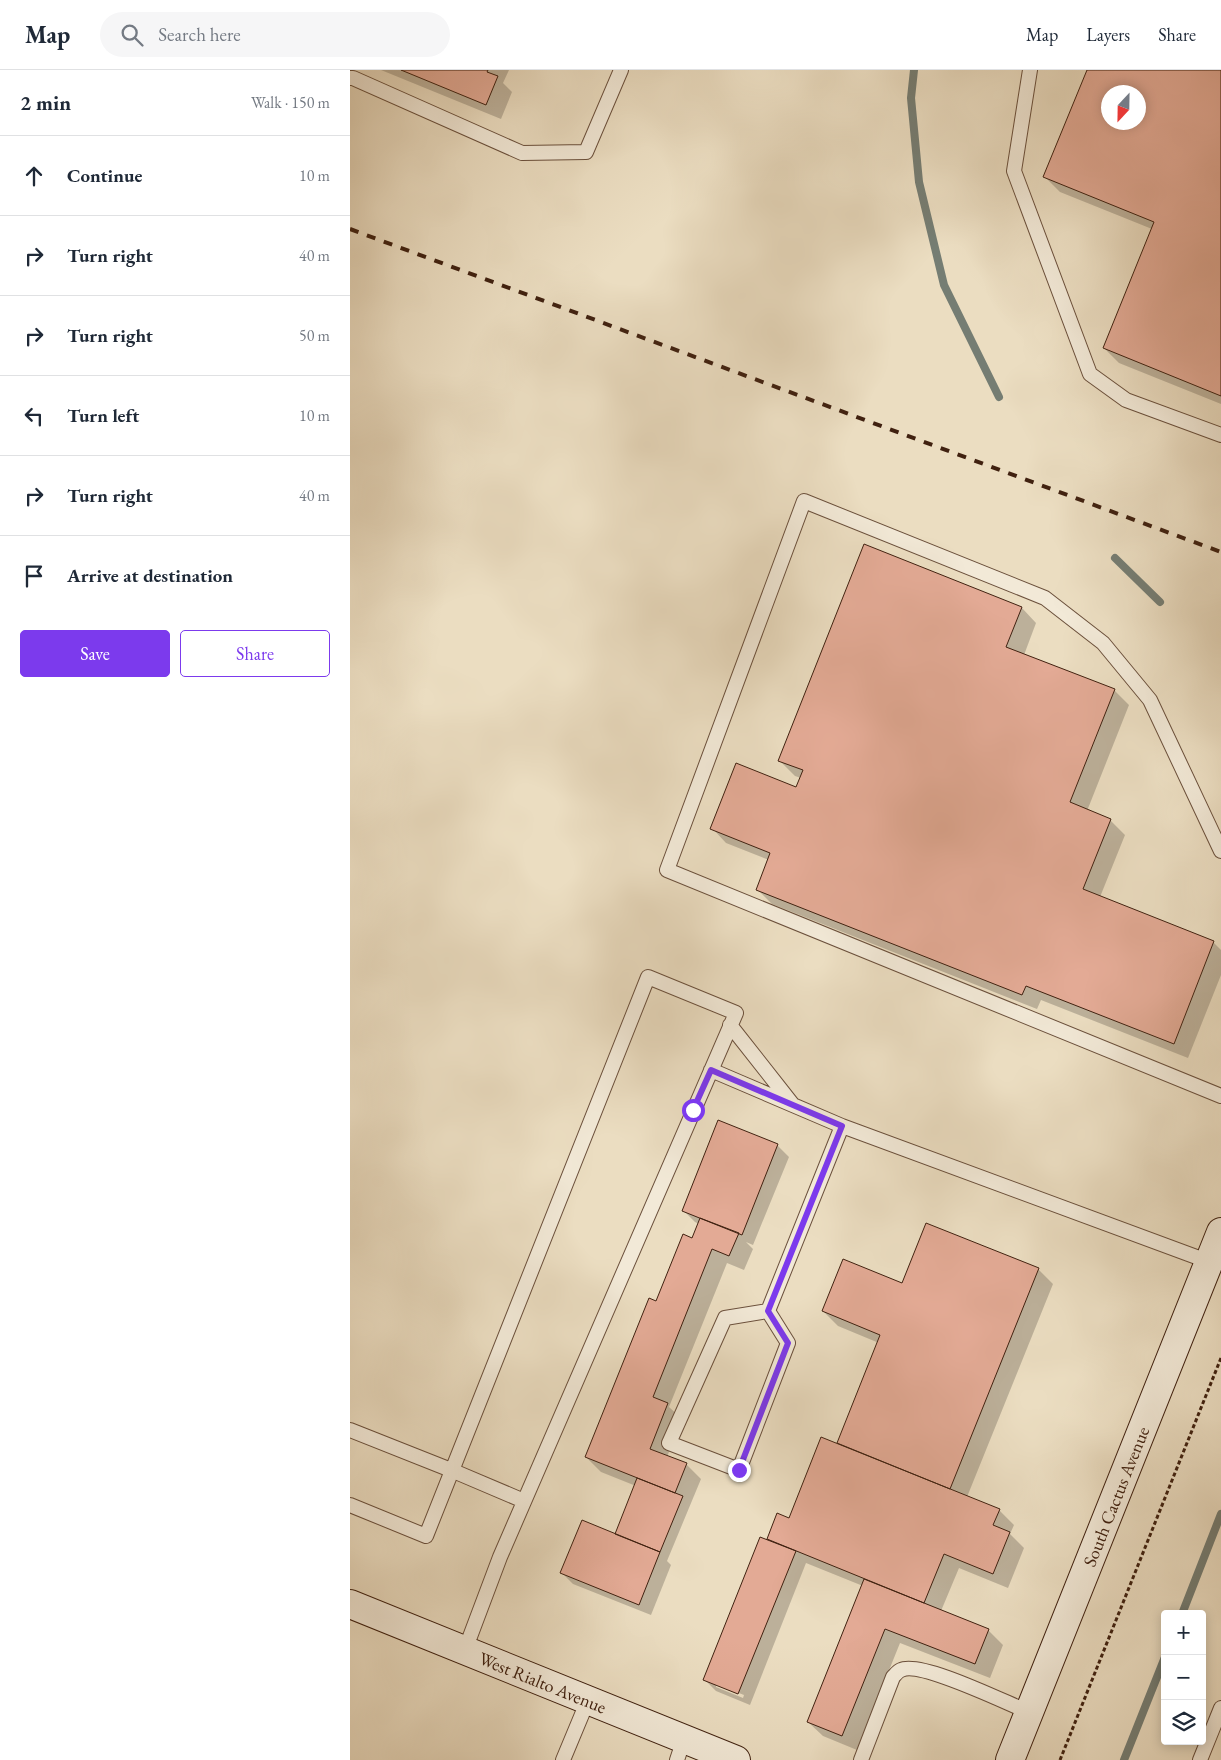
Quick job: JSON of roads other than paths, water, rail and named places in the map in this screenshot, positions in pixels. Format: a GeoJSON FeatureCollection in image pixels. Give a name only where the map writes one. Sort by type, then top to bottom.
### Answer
{"type":"FeatureCollection","features":[{"type":"Feature","properties":{"kind":"main road","name":"South Cactus Avenue"},"geometry":{"type":"LineString","coordinates":[[1010,1760],[1221,1232]]}},
{"type":"Feature","properties":{"kind":"main road","name":"West Rialto Avenue"},"geometry":{"type":"LineString","coordinates":[[350,1604],[588,1700],[680,1750],[736,1760]]}},
{"type":"Feature","properties":{"kind":"lane"},"geometry":{"type":"LineString","coordinates":[[350,78],[522,153],[586,152],[621,70]]}},
{"type":"Feature","properties":{"kind":"lane"},"geometry":{"type":"LineString","coordinates":[[1030,70],[1014,171],[1090,374],[1126,400],[1221,436]]}},
{"type":"Feature","properties":{"kind":"lane"},"geometry":{"type":"LineString","coordinates":[[1221,850],[1150,700],[1103,642],[1045,598],[804,502],[666,870],[1221,1096]]}},
{"type":"Feature","properties":{"kind":"lane"},"geometry":{"type":"LineString","coordinates":[[350,1505],[426,1536],[648,978],[736,1013],[500,1557],[465,1650]]}},
{"type":"Feature","properties":{"kind":"lane"},"geometry":{"type":"LineString","coordinates":[[730,1025],[795,1107]]}},
{"type":"Feature","properties":{"kind":"lane"},"geometry":{"type":"LineString","coordinates":[[711,1070],[842,1126],[1210,1262]]}},
{"type":"Feature","properties":{"kind":"lane"},"geometry":{"type":"LineString","coordinates":[[768,1311],[842,1126]]}},
{"type":"Feature","properties":{"kind":"lane"},"geometry":{"type":"LineString","coordinates":[[768,1311],[788,1343],[739,1470],[669,1443],[725,1318],[768,1311]]}},
{"type":"Feature","properties":{"kind":"lane"},"geometry":{"type":"LineString","coordinates":[[350,1430],[524,1501]]}},
{"type":"Feature","properties":{"kind":"lane"},"geometry":{"type":"LineString","coordinates":[[861,1760],[892,1677],[902,1669],[919,1669],[936,1673],[1029,1712]]}},
{"type":"Feature","properties":{"kind":"lane"},"geometry":{"type":"LineString","coordinates":[[563,1760],[588,1700]]}},
{"type":"Feature","properties":{"kind":"lane"},"geometry":{"type":"LineString","coordinates":[[1200,1760],[1221,1708]]}},
{"type":"Feature","properties":{"kind":"waterway"},"geometry":{"type":"LineString","coordinates":[[914,70],[911,98],[919,182],[944,285],[999,397]]}},
{"type":"Feature","properties":{"kind":"waterway"},"geometry":{"type":"LineString","coordinates":[[1115,558],[1160,602]]}},
{"type":"Feature","properties":{"kind":"waterway"},"geometry":{"type":"LineString","coordinates":[[1184,1610],[1221,1514]]}},
{"type":"Feature","properties":{"kind":"waterway"},"geometry":{"type":"LineString","coordinates":[[1124,1760],[1161,1667]]}},
{"type":"Feature","properties":{"kind":"railway"},"geometry":{"type":"LineString","coordinates":[[350,229],[1221,552]]}}]}
